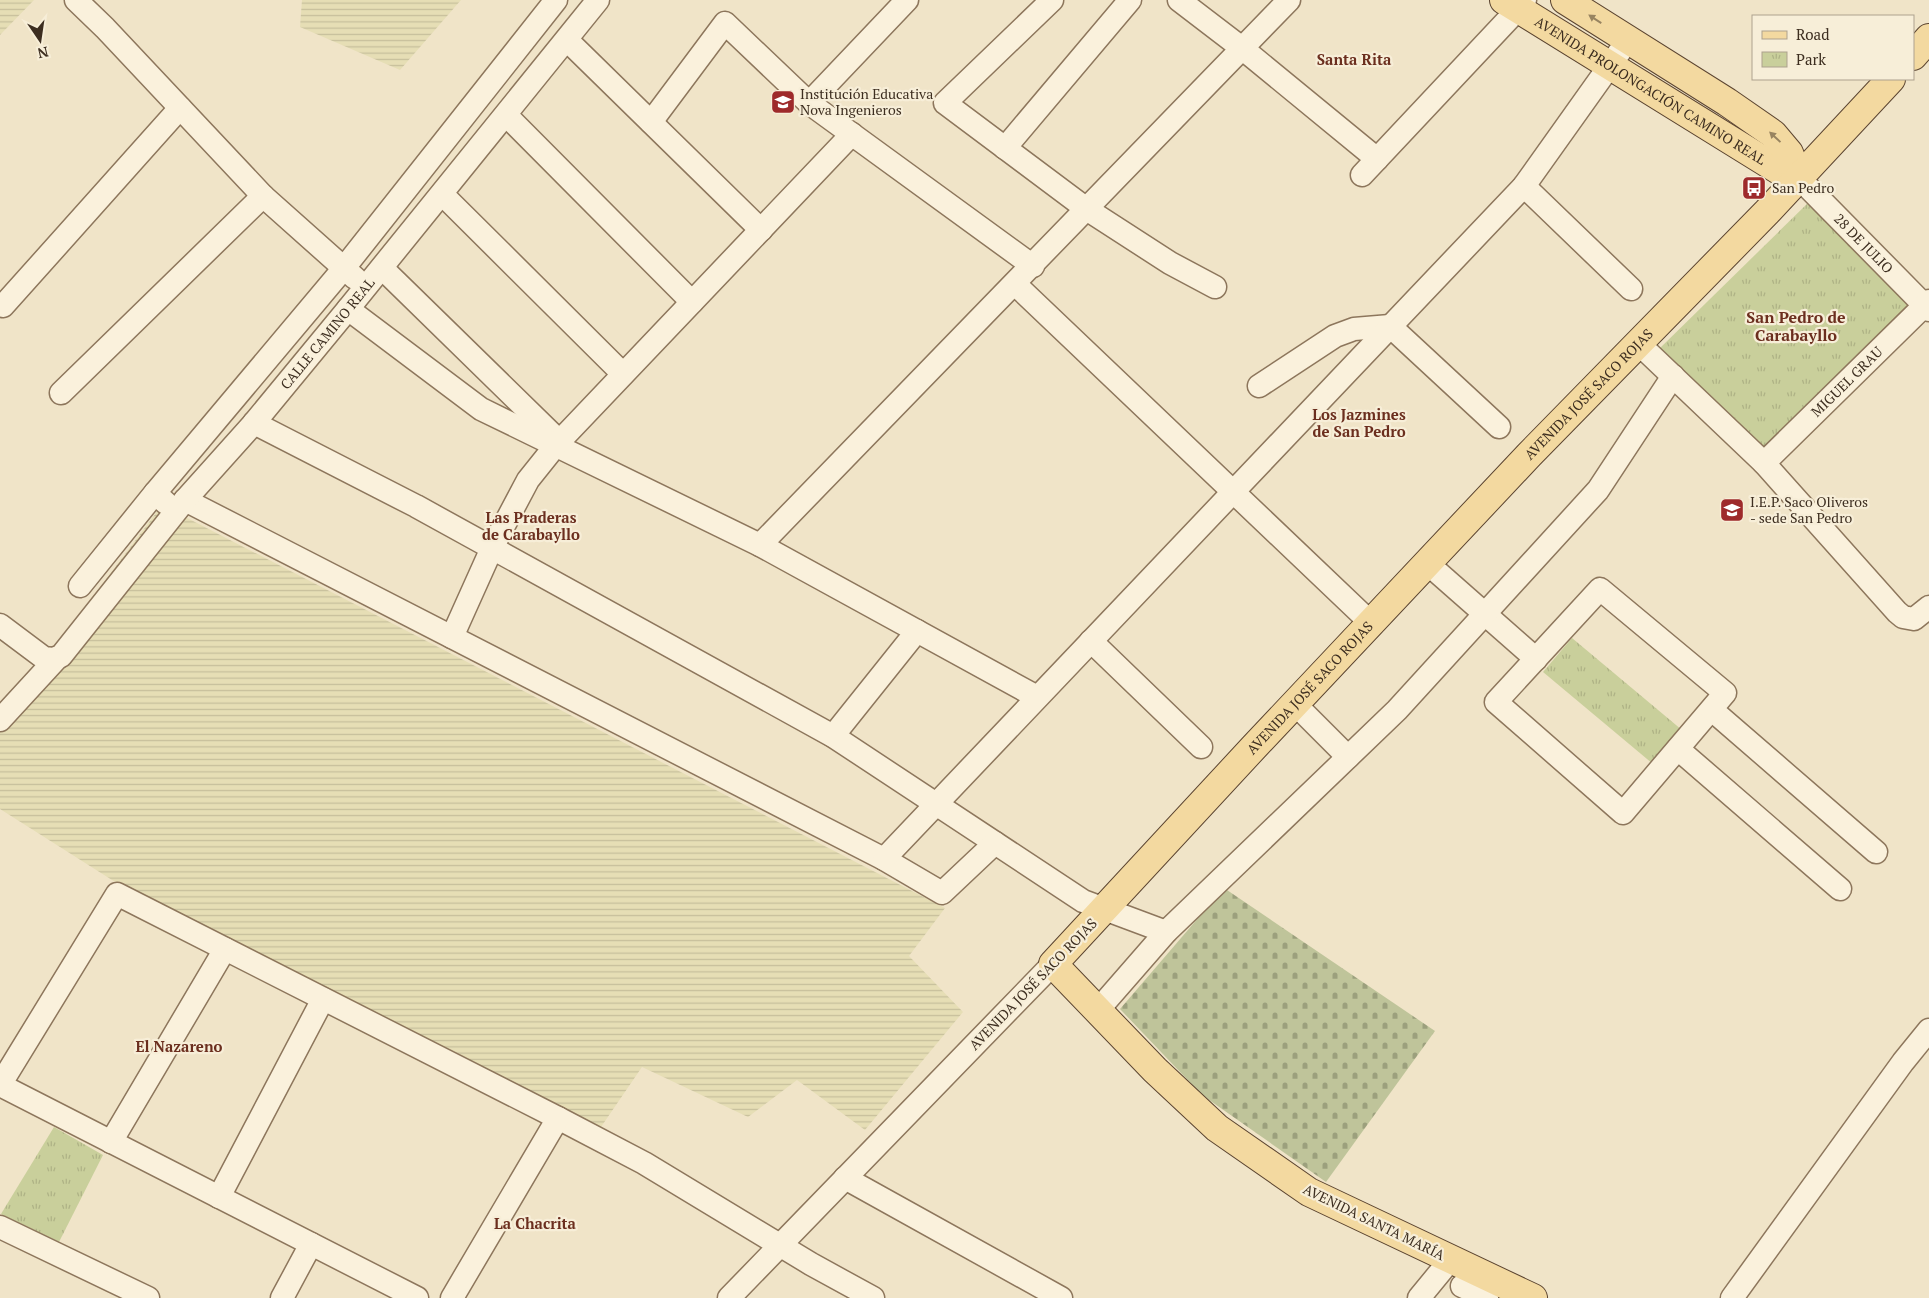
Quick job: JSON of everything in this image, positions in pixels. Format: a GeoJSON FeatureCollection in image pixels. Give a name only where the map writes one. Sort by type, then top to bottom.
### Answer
{"type":"FeatureCollection","features":[{"type":"Feature","properties":{"kind":"main road","name":"AVENIDA PROLONGACIÓN CAMINO REAL"},"geometry":{"type":"LineString","coordinates":[[1565,0],[1727,102],[1772,134],[1789,154],[1799,178]]}},
{"type":"Feature","properties":{"kind":"main road","name":"AVENIDA PROLONGACIÓN CAMINO REAL"},"geometry":{"type":"LineString","coordinates":[[1516,3],[1782,172],[1799,178]]}},
{"type":"Feature","properties":{"kind":"main road"},"geometry":{"type":"LineString","coordinates":[[1914,55],[1929,38]]}},
{"type":"Feature","properties":{"kind":"main road","name":"AVENIDA JOSÉ SACO ROJAS"},"geometry":{"type":"LineString","coordinates":[[1053,964],[1371,623],[1638,343],[1799,178],[1890,80]]}},
{"type":"Feature","properties":{"kind":"main road","name":"AVENIDA SANTA MARÍA"},"geometry":{"type":"LineString","coordinates":[[1053,964],[1155,1070],[1217,1128],[1309,1192],[1534,1298]]}},
{"type":"Feature","properties":{"kind":"street"},"geometry":{"type":"LineString","coordinates":[[76,0],[105,28],[263,196],[366,288]]}},
{"type":"Feature","properties":{"kind":"street"},"geometry":{"type":"LineString","coordinates":[[80,586],[155,493],[344,268],[556,0],[583,19]]}},
{"type":"Feature","properties":{"kind":"street","name":"CALLE CAMINO REAL"},"geometry":{"type":"LineString","coordinates":[[0,720],[55,659],[61,656],[181,506],[254,423],[366,288],[598,0]]}},
{"type":"Feature","properties":{"kind":"street"},"geometry":{"type":"LineString","coordinates":[[809,103],[907,0]]}},
{"type":"Feature","properties":{"kind":"street"},"geometry":{"type":"LineString","coordinates":[[1052,0],[945,103],[1088,210],[1170,263],[1215,287]]}},
{"type":"Feature","properties":{"kind":"street"},"geometry":{"type":"LineString","coordinates":[[1004,148],[1130,0]]}},
{"type":"Feature","properties":{"kind":"street"},"geometry":{"type":"LineString","coordinates":[[1179,0],[1243,49],[1370,167],[1516,3]]}},
{"type":"Feature","properties":{"kind":"street"},"geometry":{"type":"LineString","coordinates":[[760,545],[1088,210],[1290,0]]}},
{"type":"Feature","properties":{"kind":"street"},"geometry":{"type":"LineString","coordinates":[[650,122],[725,23],[809,103],[1033,266]]}},
{"type":"Feature","properties":{"kind":"street"},"geometry":{"type":"LineString","coordinates":[[567,40],[761,230]]}},
{"type":"Feature","properties":{"kind":"street"},"geometry":{"type":"LineString","coordinates":[[884,859],[1524,186],[1628,40]]}},
{"type":"Feature","properties":{"kind":"street"},"geometry":{"type":"LineString","coordinates":[[3,306],[180,108]]}},
{"type":"Feature","properties":{"kind":"street"},"geometry":{"type":"LineString","coordinates":[[506,115],[692,302]]}},
{"type":"Feature","properties":{"kind":"street"},"geometry":{"type":"LineString","coordinates":[[452,637],[492,548],[528,480],[557,443],[852,134]]}},
{"type":"Feature","properties":{"kind":"street"},"geometry":{"type":"LineString","coordinates":[[437,150],[461,171]]}},
{"type":"Feature","properties":{"kind":"street","name":"28 DE JULIO"},"geometry":{"type":"LineString","coordinates":[[1799,178],[1928,305]]}},
{"type":"Feature","properties":{"kind":"street"},"geometry":{"type":"LineString","coordinates":[[1524,186],[1630,289]]}},
{"type":"Feature","properties":{"kind":"street"},"geometry":{"type":"LineString","coordinates":[[442,194],[623,374]]}},
{"type":"Feature","properties":{"kind":"street"},"geometry":{"type":"LineString","coordinates":[[61,393],[263,196]]}},
{"type":"Feature","properties":{"kind":"street"},"geometry":{"type":"LineString","coordinates":[[382,268],[557,443]]}},
{"type":"Feature","properties":{"kind":"street"},"geometry":{"type":"LineString","coordinates":[[1015,284],[1371,623]]}},
{"type":"Feature","properties":{"kind":"street","name":"MIGUEL GRAU"},"geometry":{"type":"LineString","coordinates":[[1764,463],[1928,305]]}},
{"type":"Feature","properties":{"kind":"street"},"geometry":{"type":"LineString","coordinates":[[348,309],[481,409],[557,443],[760,545],[1038,697]]}},
{"type":"Feature","properties":{"kind":"street"},"geometry":{"type":"LineString","coordinates":[[1259,386],[1335,336],[1354,329],[1390,326],[1499,427]]}},
{"type":"Feature","properties":{"kind":"street"},"geometry":{"type":"LineString","coordinates":[[1638,343],[1764,463],[1902,616],[1914,619],[1929,607]]}},
{"type":"Feature","properties":{"kind":"street"},"geometry":{"type":"LineString","coordinates":[[1098,1010],[1166,932],[1397,710],[1598,490],[1673,376]]}},
{"type":"Feature","properties":{"kind":"street"},"geometry":{"type":"LineString","coordinates":[[254,423],[416,506],[832,736],[1083,901],[1166,932]]}},
{"type":"Feature","properties":{"kind":"street"},"geometry":{"type":"LineString","coordinates":[[155,493],[452,637],[884,859],[942,894],[995,843]]}},
{"type":"Feature","properties":{"kind":"street"},"geometry":{"type":"LineString","coordinates":[[1427,564],[1536,659]]}},
{"type":"Feature","properties":{"kind":"street"},"geometry":{"type":"LineString","coordinates":[[1600,589],[1725,694],[1712,710],[1623,813],[1496,702],[1600,589]]}},
{"type":"Feature","properties":{"kind":"street"},"geometry":{"type":"LineString","coordinates":[[0,625],[44,658],[55,659]]}},
{"type":"Feature","properties":{"kind":"street"},"geometry":{"type":"LineString","coordinates":[[832,736],[918,631]]}},
{"type":"Feature","properties":{"kind":"street"},"geometry":{"type":"LineString","coordinates":[[1091,641],[1201,747]]}},
{"type":"Feature","properties":{"kind":"street"},"geometry":{"type":"LineString","coordinates":[[1295,704],[1348,757]]}},
{"type":"Feature","properties":{"kind":"street"},"geometry":{"type":"LineString","coordinates":[[1712,710],[1876,852]]}},
{"type":"Feature","properties":{"kind":"street"},"geometry":{"type":"LineString","coordinates":[[1678,750],[1840,889]]}},
{"type":"Feature","properties":{"kind":"street"},"geometry":{"type":"LineString","coordinates":[[404,1295],[311,1244],[0,1085],[117,894],[644,1163],[780,1245],[873,1298]]}},
{"type":"Feature","properties":{"kind":"street"},"geometry":{"type":"LineString","coordinates":[[111,1142],[225,949]]}},
{"type":"Feature","properties":{"kind":"street","name":"AVENIDA JOSÉ SACO ROJAS"},"geometry":{"type":"LineString","coordinates":[[729,1298],[1053,964]]}},
{"type":"Feature","properties":{"kind":"street"},"geometry":{"type":"LineString","coordinates":[[219,1197],[322,999]]}},
{"type":"Feature","properties":{"kind":"street"},"geometry":{"type":"LineString","coordinates":[[1732,1298],[1857,1124],[1929,1030]]}},
{"type":"Feature","properties":{"kind":"street"},"geometry":{"type":"LineString","coordinates":[[452,1298],[558,1118]]}},
{"type":"Feature","properties":{"kind":"street"},"geometry":{"type":"LineString","coordinates":[[845,1178],[1061,1298]]}},
{"type":"Feature","properties":{"kind":"street"},"geometry":{"type":"LineString","coordinates":[[0,1227],[148,1298]]}},
{"type":"Feature","properties":{"kind":"street"},"geometry":{"type":"LineString","coordinates":[[282,1298],[311,1244]]}},
{"type":"Feature","properties":{"kind":"street"},"geometry":{"type":"LineString","coordinates":[[1419,1298],[1451,1259]]}},
{"type":"Feature","properties":{"kind":"street"},"geometry":{"type":"LineString","coordinates":[[1462,1286],[1487,1298]]}},
{"type":"Feature","properties":{"kind":"shaded area"},"geometry":{"type":"Polygon","coordinates":[[[0,0],[34,0],[0,35],[0,0]]]}},
{"type":"Feature","properties":{"kind":"shaded area"},"geometry":{"type":"Polygon","coordinates":[[[302,0],[461,0],[400,70],[300,27],[302,0]]]}},
{"type":"Feature","properties":{"kind":"shaded area"},"geometry":{"type":"Polygon","coordinates":[[[162,505],[945,908],[909,956],[963,1012],[865,1130],[797,1080],[748,1117],[642,1067],[601,1127],[112,880],[0,809],[0,719],[46,648],[55,647],[162,505]]]}},
{"type":"Feature","properties":{"kind":"green space"},"geometry":{"type":"Polygon","coordinates":[[[1810,201],[1915,307],[1764,455],[1659,349],[1810,201]]]}},
{"type":"Feature","properties":{"kind":"green space"},"geometry":{"type":"Polygon","coordinates":[[[1572,638],[1682,730],[1653,764],[1543,672],[1572,638]]]}},
{"type":"Feature","properties":{"kind":"green space"},"geometry":{"type":"Polygon","coordinates":[[[1224,888],[1435,1031],[1326,1182],[1202,1095],[1120,1009],[1224,888]]]}},
{"type":"Feature","properties":{"kind":"green space"},"geometry":{"type":"Polygon","coordinates":[[[54,1127],[103,1155],[59,1242],[1,1214],[54,1127]]]}},
{"type":"Feature","properties":{"kind":"place","name":"Institución Educativa Nova Ingenieros"},"geometry":{"type":"Point","coordinates":[783,102]}},
{"type":"Feature","properties":{"kind":"place","name":"San Pedro"},"geometry":{"type":"Point","coordinates":[1754,188]}},
{"type":"Feature","properties":{"kind":"place","name":"I.E.P. Saco Oliveros - sede San Pedro"},"geometry":{"type":"Point","coordinates":[1732,510]}},
{"type":"Feature","properties":{"kind":"district","name":"Santa Rita"},"geometry":{"type":"Point","coordinates":[1354,60]}},
{"type":"Feature","properties":{"kind":"district","name":"San Pedro de Carabayllo"},"geometry":{"type":"Point","coordinates":[1796,326]}},
{"type":"Feature","properties":{"kind":"district","name":"Los Jazmines de San Pedro"},"geometry":{"type":"Point","coordinates":[1359,424]}},
{"type":"Feature","properties":{"kind":"district","name":"Las Praderas de Carabayllo"},"geometry":{"type":"Point","coordinates":[531,526]}},
{"type":"Feature","properties":{"kind":"district","name":"El Nazareno"},"geometry":{"type":"Point","coordinates":[179,1047]}},
{"type":"Feature","properties":{"kind":"district","name":"La Chacrita"},"geometry":{"type":"Point","coordinates":[535,1224]}}]}
